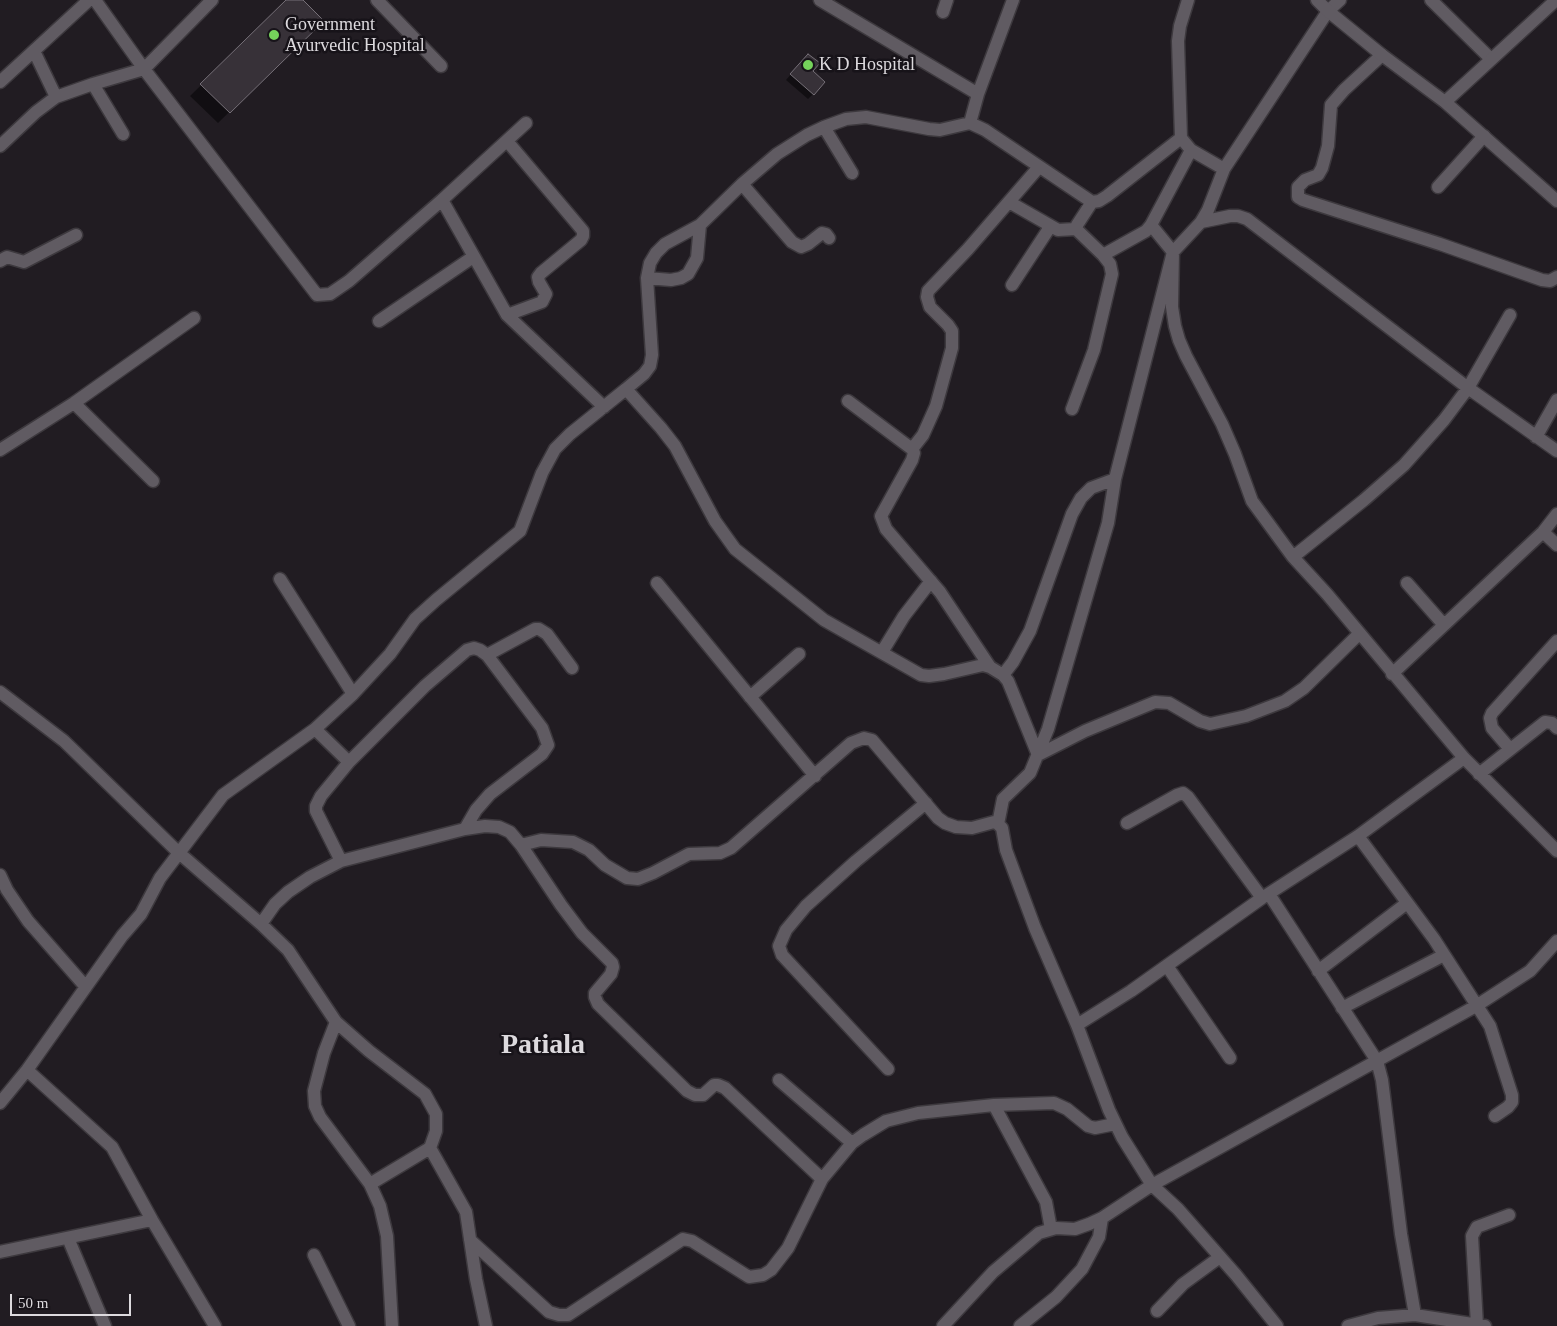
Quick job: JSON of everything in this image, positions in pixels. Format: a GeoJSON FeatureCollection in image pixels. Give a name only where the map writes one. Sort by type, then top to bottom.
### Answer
{"type":"FeatureCollection","features":[{"type":"Feature","properties":{"kind":"street"},"geometry":{"type":"LineString","coordinates":[[0,82],[89,0]]}},
{"type":"Feature","properties":{"kind":"street"},"geometry":{"type":"LineString","coordinates":[[95,0],[144,69],[317,295],[330,294],[349,281],[442,200],[526,123]]}},
{"type":"Feature","properties":{"kind":"street"},"geometry":{"type":"LineString","coordinates":[[0,146],[36,112],[56,97],[144,69],[212,0]]}},
{"type":"Feature","properties":{"kind":"street"},"geometry":{"type":"LineString","coordinates":[[377,0],[441,66]]}},
{"type":"Feature","properties":{"kind":"street"},"geometry":{"type":"LineString","coordinates":[[820,0],[978,94]]}},
{"type":"Feature","properties":{"kind":"street"},"geometry":{"type":"LineString","coordinates":[[943,12],[947,0]]}},
{"type":"Feature","properties":{"kind":"street"},"geometry":{"type":"LineString","coordinates":[[970,123],[978,94],[1013,0]]}},
{"type":"Feature","properties":{"kind":"street"},"geometry":{"type":"LineString","coordinates":[[1188,0],[1180,26],[1178,41],[1181,138],[1190,150],[1224,169]]}},
{"type":"Feature","properties":{"kind":"street"},"geometry":{"type":"LineString","coordinates":[[1317,0],[1382,55],[1445,102],[1557,201]]}},
{"type":"Feature","properties":{"kind":"street"},"geometry":{"type":"LineString","coordinates":[[1276,1326],[1220,1257],[1178,1210],[1152,1185],[1115,1124],[1077,1025],[1035,928],[1006,850],[1003,832],[998,824],[1003,799],[1030,773],[1048,729],[1108,523],[1115,479],[1173,252],[1201,222],[1208,210],[1224,169],[1328,11],[1340,0]]}},
{"type":"Feature","properties":{"kind":"street"},"geometry":{"type":"LineString","coordinates":[[1431,0],[1491,60]]}},
{"type":"Feature","properties":{"kind":"street"},"geometry":{"type":"LineString","coordinates":[[1445,102],[1556,0]]}},
{"type":"Feature","properties":{"kind":"street"},"geometry":{"type":"LineString","coordinates":[[34,51],[56,97]]}},
{"type":"Feature","properties":{"kind":"street"},"geometry":{"type":"LineString","coordinates":[[1382,55],[1339,95],[1331,105],[1329,140],[1322,168],[1318,175],[1305,180],[1298,187],[1298,197],[1542,280],[1550,281],[1557,277]]}},
{"type":"Feature","properties":{"kind":"street"},"geometry":{"type":"LineString","coordinates":[[93,84],[123,134]]}},
{"type":"Feature","properties":{"kind":"street"},"geometry":{"type":"LineString","coordinates":[[0,1103],[26,1070],[122,936],[141,914],[160,878],[223,795],[315,728],[353,694],[390,654],[415,619],[520,531],[542,473],[555,449],[570,434],[644,374],[650,366],[652,355],[647,278],[650,263],[665,244],[700,224],[742,184],[791,144],[824,127],[846,119],[866,117],[940,130],[970,123],[985,130],[1092,202],[1099,201],[1107,196],[1181,138]]}},
{"type":"Feature","properties":{"kind":"street"},"geometry":{"type":"LineString","coordinates":[[824,127],[852,173]]}},
{"type":"Feature","properties":{"kind":"street"},"geometry":{"type":"LineString","coordinates":[[1438,188],[1484,136]]}},
{"type":"Feature","properties":{"kind":"street"},"geometry":{"type":"LineString","coordinates":[[506,141],[583,231],[581,240],[538,277],[546,294],[542,302],[507,315]]}},
{"type":"Feature","properties":{"kind":"street"},"geometry":{"type":"LineString","coordinates":[[1103,255],[1139,235],[1151,225],[1190,150]]}},
{"type":"Feature","properties":{"kind":"street"},"geometry":{"type":"LineString","coordinates":[[912,449],[923,435],[936,406],[952,348],[952,331],[930,307],[927,297],[928,291],[1039,166]]}},
{"type":"Feature","properties":{"kind":"street"},"geometry":{"type":"LineString","coordinates":[[742,184],[792,242],[801,246],[808,244],[822,233],[826,234],[829,238]]}},
{"type":"Feature","properties":{"kind":"street"},"geometry":{"type":"LineString","coordinates":[[442,200],[507,315],[604,407]]}},
{"type":"Feature","properties":{"kind":"street"},"geometry":{"type":"LineString","coordinates":[[1009,202],[1050,227],[1062,231],[1076,229]]}},
{"type":"Feature","properties":{"kind":"street"},"geometry":{"type":"LineString","coordinates":[[1076,229],[1077,224],[1092,202]]}},
{"type":"Feature","properties":{"kind":"street"},"geometry":{"type":"LineString","coordinates":[[1201,222],[1230,216],[1247,219],[1468,388],[1557,451]]}},
{"type":"Feature","properties":{"kind":"street"},"geometry":{"type":"LineString","coordinates":[[647,278],[671,280],[688,274],[697,258],[700,224]]}},
{"type":"Feature","properties":{"kind":"street"},"geometry":{"type":"LineString","coordinates":[[1151,225],[1173,252],[1172,307],[1175,326],[1186,356],[1222,424],[1252,502],[1292,557],[1326,594],[1464,758],[1557,851]]}},
{"type":"Feature","properties":{"kind":"street"},"geometry":{"type":"LineString","coordinates":[[1012,285],[1050,227]]}},
{"type":"Feature","properties":{"kind":"street"},"geometry":{"type":"LineString","coordinates":[[1072,409],[1094,350],[1112,274],[1110,264],[1103,255],[1076,229]]}},
{"type":"Feature","properties":{"kind":"street"},"geometry":{"type":"LineString","coordinates":[[0,261],[7,257],[24,262],[76,235]]}},
{"type":"Feature","properties":{"kind":"street"},"geometry":{"type":"LineString","coordinates":[[380,321],[474,257]]}},
{"type":"Feature","properties":{"kind":"street"},"geometry":{"type":"LineString","coordinates":[[1292,557],[1364,500],[1404,465],[1444,420],[1468,388],[1510,315]]}},
{"type":"Feature","properties":{"kind":"street"},"geometry":{"type":"LineString","coordinates":[[0,434],[4,447],[74,403],[194,318]]}},
{"type":"Feature","properties":{"kind":"street"},"geometry":{"type":"LineString","coordinates":[[626,389],[675,446],[715,521],[735,549],[824,620],[921,675],[944,674],[976,666],[990,667]]}},
{"type":"Feature","properties":{"kind":"street"},"geometry":{"type":"LineString","coordinates":[[1536,436],[1557,400]]}},
{"type":"Feature","properties":{"kind":"street"},"geometry":{"type":"LineString","coordinates":[[848,401],[912,449],[914,453],[912,460],[881,516],[886,529],[940,592],[990,667],[1003,675],[1008,681],[1038,755]]}},
{"type":"Feature","properties":{"kind":"street"},"geometry":{"type":"LineString","coordinates":[[74,403],[153,480]]}},
{"type":"Feature","properties":{"kind":"street"},"geometry":{"type":"LineString","coordinates":[[1003,675],[1013,662],[1030,631],[1072,514],[1081,498],[1091,488],[1115,479]]}},
{"type":"Feature","properties":{"kind":"street"},"geometry":{"type":"LineString","coordinates":[[1392,674],[1543,532],[1557,514]]}},
{"type":"Feature","properties":{"kind":"street"},"geometry":{"type":"LineString","coordinates":[[1543,532],[1557,545]]}},
{"type":"Feature","properties":{"kind":"street"},"geometry":{"type":"LineString","coordinates":[[280,579],[353,694]]}},
{"type":"Feature","properties":{"kind":"street"},"geometry":{"type":"LineString","coordinates":[[882,652],[904,616],[931,582]]}},
{"type":"Feature","properties":{"kind":"street"},"geometry":{"type":"LineString","coordinates":[[1407,582],[1444,625]]}},
{"type":"Feature","properties":{"kind":"street"},"geometry":{"type":"LineString","coordinates":[[657,583],[814,776]]}},
{"type":"Feature","properties":{"kind":"street"},"geometry":{"type":"LineString","coordinates":[[486,655],[524,633],[539,629],[547,634],[572,668]]}},
{"type":"Feature","properties":{"kind":"street"},"geometry":{"type":"LineString","coordinates":[[1038,755],[1085,731],[1155,702],[1169,702],[1200,721],[1210,724],[1246,716],[1285,701],[1304,688],[1359,634]]}},
{"type":"Feature","properties":{"kind":"street"},"geometry":{"type":"LineString","coordinates":[[1510,749],[1492,728],[1490,718],[1492,713],[1557,641]]}},
{"type":"Feature","properties":{"kind":"street"},"geometry":{"type":"LineString","coordinates":[[342,861],[316,811],[320,796],[349,762],[425,686],[468,650],[474,648],[486,655],[542,728],[548,745],[542,754],[490,794],[476,810],[465,829]]}},
{"type":"Feature","properties":{"kind":"street"},"geometry":{"type":"LineString","coordinates":[[750,697],[799,654]]}},
{"type":"Feature","properties":{"kind":"street"},"geometry":{"type":"LineString","coordinates":[[0,692],[64,741],[178,852],[261,924],[288,950],[336,1022],[368,1051],[425,1094],[436,1114],[436,1131],[430,1148],[370,1184]]}},
{"type":"Feature","properties":{"kind":"street"},"geometry":{"type":"LineString","coordinates":[[1479,774],[1545,722],[1552,723],[1557,728]]}},
{"type":"Feature","properties":{"kind":"street"},"geometry":{"type":"LineString","coordinates":[[315,728],[349,762]]}},
{"type":"Feature","properties":{"kind":"street"},"geometry":{"type":"LineString","coordinates":[[520,845],[541,840],[573,842],[589,850],[605,865],[627,878],[638,879],[654,873],[689,854],[720,852],[731,848],[851,743],[864,738],[872,740],[878,746],[938,818],[945,823],[956,827],[972,828],[988,822],[998,824]]}},
{"type":"Feature","properties":{"kind":"street"},"geometry":{"type":"LineString","coordinates":[[1077,1025],[1131,991],[1266,896],[1358,836],[1464,758]]}},
{"type":"Feature","properties":{"kind":"street"},"geometry":{"type":"LineString","coordinates":[[1127,823],[1177,794],[1183,794],[1188,797],[1266,896],[1318,971],[1376,1061],[1382,1080],[1401,1234],[1415,1315]]}},
{"type":"Feature","properties":{"kind":"street"},"geometry":{"type":"LineString","coordinates":[[888,1069],[782,955],[779,946],[786,930],[806,906],[856,861],[926,803]]}},
{"type":"Feature","properties":{"kind":"street"},"geometry":{"type":"LineString","coordinates":[[261,924],[275,904],[288,892],[310,877],[342,861],[465,829],[485,826],[499,827],[510,832],[577,926],[612,962],[611,974],[595,993],[598,1004],[687,1091],[695,1095],[703,1095],[714,1086],[718,1085],[725,1088],[822,1179]]}},
{"type":"Feature","properties":{"kind":"street"},"geometry":{"type":"LineString","coordinates":[[1358,836],[1444,955],[1490,1026],[1512,1095],[1512,1102],[1508,1108],[1495,1116]]}},
{"type":"Feature","properties":{"kind":"street"},"geometry":{"type":"LineString","coordinates":[[0,875],[7,890],[28,921],[85,986]]}},
{"type":"Feature","properties":{"kind":"street"},"geometry":{"type":"LineString","coordinates":[[1318,971],[1407,903]]}},
{"type":"Feature","properties":{"kind":"street"},"geometry":{"type":"LineString","coordinates":[[943,1326],[993,1272],[1028,1240],[1039,1233],[1051,1229],[1075,1228],[1102,1218],[1152,1185],[1476,1006],[1530,971],[1557,941]]}},
{"type":"Feature","properties":{"kind":"street"},"geometry":{"type":"LineString","coordinates":[[1342,1008],[1444,955]]}},
{"type":"Feature","properties":{"kind":"street"},"geometry":{"type":"LineString","coordinates":[[1167,966],[1230,1058]]}},
{"type":"Feature","properties":{"kind":"street"},"geometry":{"type":"LineString","coordinates":[[336,1022],[324,1053],[314,1091],[315,1106],[320,1117],[370,1184],[380,1206],[387,1236],[392,1326]]}},
{"type":"Feature","properties":{"kind":"street"},"geometry":{"type":"LineString","coordinates":[[26,1070],[112,1147],[152,1220],[215,1326]]}},
{"type":"Feature","properties":{"kind":"street"},"geometry":{"type":"LineString","coordinates":[[779,1080],[852,1143]]}},
{"type":"Feature","properties":{"kind":"street"},"geometry":{"type":"LineString","coordinates":[[470,1240],[549,1312],[559,1316],[568,1315],[683,1239],[692,1241],[749,1277],[763,1276],[771,1270],[788,1248],[822,1179],[852,1143],[879,1126],[898,1117],[994,1105],[1054,1103],[1067,1108],[1088,1126],[1095,1128],[1115,1124]]}},
{"type":"Feature","properties":{"kind":"street"},"geometry":{"type":"LineString","coordinates":[[994,1105],[1046,1202],[1051,1229]]}},
{"type":"Feature","properties":{"kind":"street"},"geometry":{"type":"LineString","coordinates":[[430,1148],[466,1212],[476,1279],[486,1326]]}},
{"type":"Feature","properties":{"kind":"street"},"geometry":{"type":"LineString","coordinates":[[1348,1326],[1378,1318],[1415,1315],[1481,1325],[1472,1236],[1477,1227],[1510,1215]]}},
{"type":"Feature","properties":{"kind":"street"},"geometry":{"type":"LineString","coordinates":[[1020,1326],[1056,1297],[1082,1269],[1099,1237],[1102,1218]]}},
{"type":"Feature","properties":{"kind":"street"},"geometry":{"type":"LineString","coordinates":[[0,1252],[152,1220]]}},
{"type":"Feature","properties":{"kind":"street"},"geometry":{"type":"LineString","coordinates":[[68,1238],[105,1326]]}},
{"type":"Feature","properties":{"kind":"street"},"geometry":{"type":"LineString","coordinates":[[314,1255],[349,1326]]}},
{"type":"Feature","properties":{"kind":"street"},"geometry":{"type":"LineString","coordinates":[[1156,1312],[1183,1284],[1220,1257]]}},
{"type":"Feature","properties":{"kind":"building"},"geometry":{"type":"Polygon","coordinates":[[[286,0],[303,0],[324,21],[230,113],[200,84],[286,0]]]}},
{"type":"Feature","properties":{"kind":"building"},"geometry":{"type":"Polygon","coordinates":[[[808,54],[820,63],[813,71],[825,82],[814,95],[790,74],[808,54]]]}},
{"type":"Feature","properties":{"kind":"place","name":"Government Ayurvedic Hospital"},"geometry":{"type":"Point","coordinates":[274,35]}},
{"type":"Feature","properties":{"kind":"place","name":"K D Hospital"},"geometry":{"type":"Point","coordinates":[808,65]}},
{"type":"Feature","properties":{"kind":"district","name":"Patiala"},"geometry":{"type":"Point","coordinates":[543,1046]}}]}
